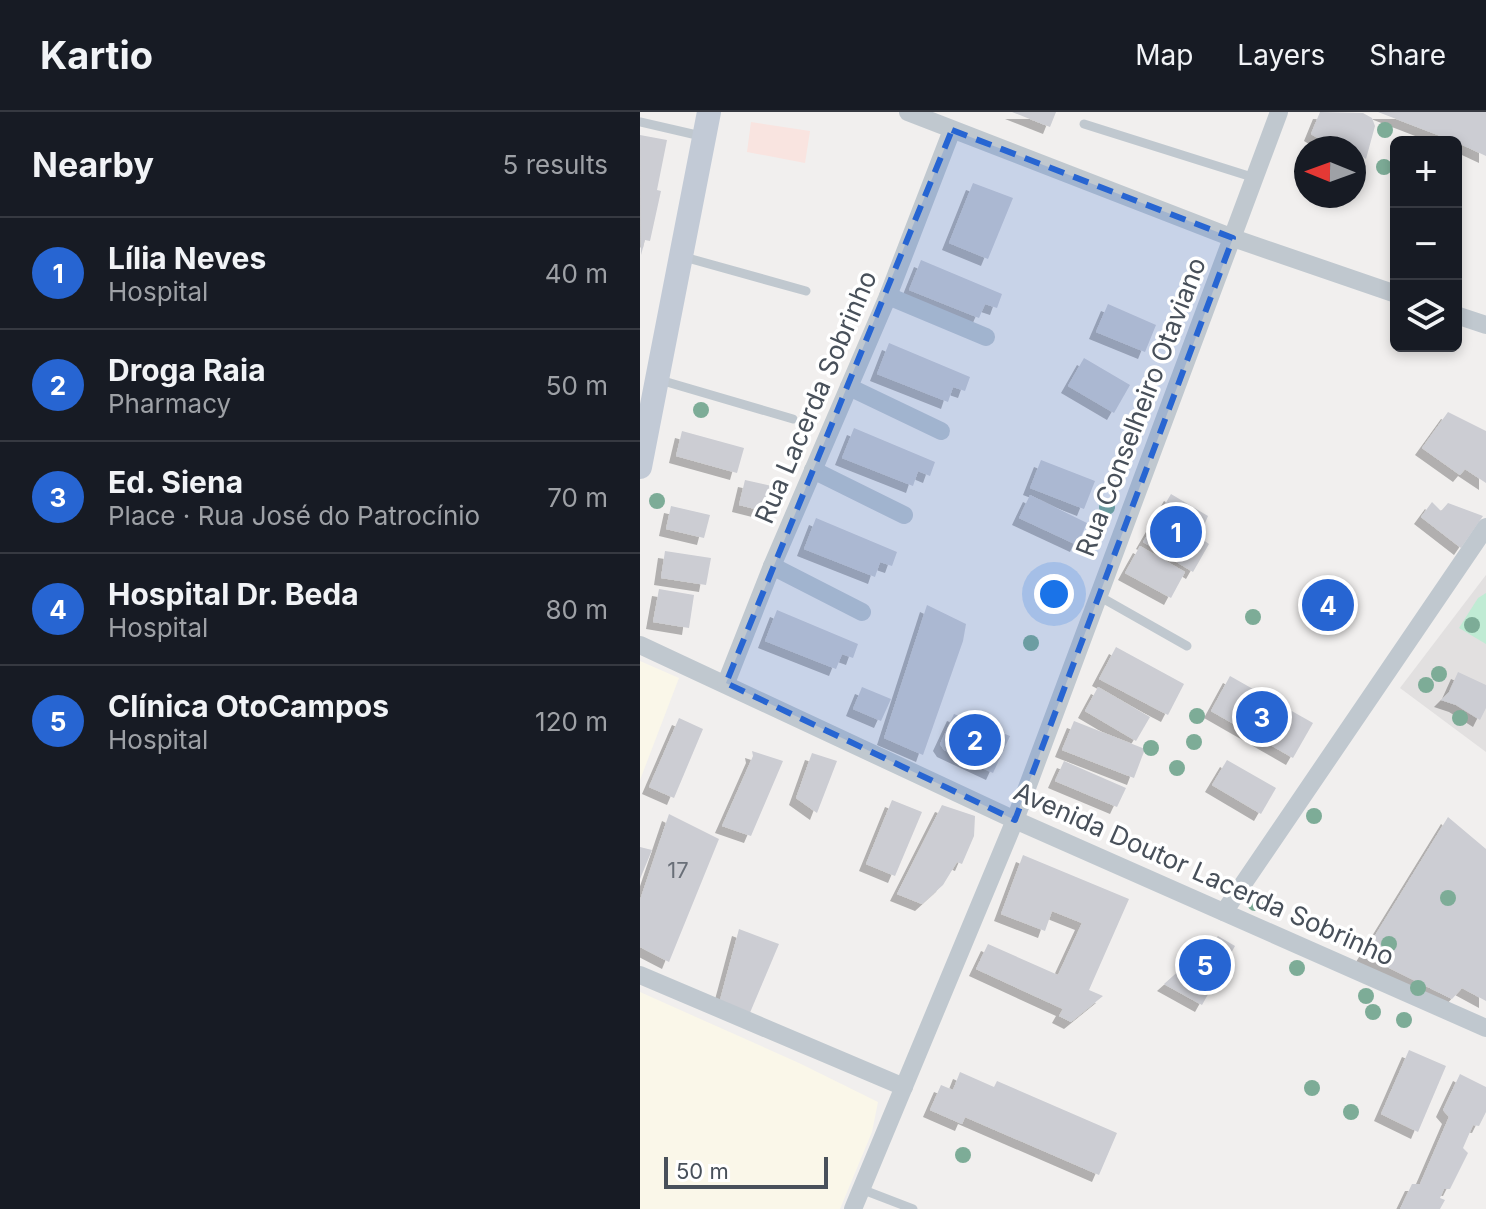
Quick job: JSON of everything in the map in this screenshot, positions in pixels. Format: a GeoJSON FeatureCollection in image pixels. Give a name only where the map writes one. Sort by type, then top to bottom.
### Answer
{"type":"FeatureCollection","features":[{"type":"Feature","properties":{"kind":"main road"},"geometry":{"type":"LineString","coordinates":[[640,467],[709,112]]}},
{"type":"Feature","properties":{"kind":"street"},"geometry":{"type":"LineString","coordinates":[[908,112],[1233,238],[1390,292]]}},
{"type":"Feature","properties":{"kind":"street","name":"Rua Conselheiro Otaviano"},"geometry":{"type":"LineString","coordinates":[[853,1209],[1015,820],[1279,112]]}},
{"type":"Feature","properties":{"kind":"street","name":"Rua Lacerda Sobrinho"},"geometry":{"type":"LineString","coordinates":[[726,683],[772,566],[888,296],[952,130]]}},
{"type":"Feature","properties":{"kind":"street"},"geometry":{"type":"LineString","coordinates":[[888,296],[986,337]]}},
{"type":"Feature","properties":{"kind":"street"},"geometry":{"type":"LineString","coordinates":[[1462,317],[1486,325]]}},
{"type":"Feature","properties":{"kind":"street"},"geometry":{"type":"LineString","coordinates":[[849,387],[941,431]]}},
{"type":"Feature","properties":{"kind":"street"},"geometry":{"type":"LineString","coordinates":[[813,470],[904,515]]}},
{"type":"Feature","properties":{"kind":"street"},"geometry":{"type":"LineString","coordinates":[[1224,912],[1486,527]]}},
{"type":"Feature","properties":{"kind":"street"},"geometry":{"type":"LineString","coordinates":[[772,566],[862,612]]}},
{"type":"Feature","properties":{"kind":"street","name":"Avenida Doutor Lacerda Sobrinho"},"geometry":{"type":"LineString","coordinates":[[640,645],[1015,820],[1486,1028]]}},
{"type":"Feature","properties":{"kind":"street"},"geometry":{"type":"LineString","coordinates":[[640,975],[904,1087]]}},
{"type":"Feature","properties":{"kind":"lane"},"geometry":{"type":"LineString","coordinates":[[640,122],[705,137]]}},
{"type":"Feature","properties":{"kind":"lane"},"geometry":{"type":"LineString","coordinates":[[1084,124],[1255,178]]}},
{"type":"Feature","properties":{"kind":"lane"},"geometry":{"type":"LineString","coordinates":[[681,256],[806,291]]}},
{"type":"Feature","properties":{"kind":"lane"},"geometry":{"type":"LineString","coordinates":[[657,379],[793,419]]}},
{"type":"Feature","properties":{"kind":"lane"},"geometry":{"type":"LineString","coordinates":[[1097,595],[1187,646]]}},
{"type":"Feature","properties":{"kind":"lane"},"geometry":{"type":"LineString","coordinates":[[861,1189],[913,1209]]}},
{"type":"Feature","properties":{"kind":"highlighted area"},"geometry":{"type":"Polygon","coordinates":[[[952,130],[1233,238],[1015,820],[726,683],[952,130]]]}},
{"type":"Feature","properties":{"kind":"shaded area"},"geometry":{"type":"Polygon","coordinates":[[[751,122],[810,131],[805,163],[747,152],[751,122]]]}},
{"type":"Feature","properties":{"kind":"shaded area"},"geometry":{"type":"Polygon","coordinates":[[[1486,575],[1486,752],[1400,688],[1486,575]]]}},
{"type":"Feature","properties":{"kind":"shaded area"},"geometry":{"type":"Polygon","coordinates":[[[640,661],[679,678],[640,780],[640,661]]]}},
{"type":"Feature","properties":{"kind":"shaded area"},"geometry":{"type":"Polygon","coordinates":[[[640,992],[878,1102],[872,1132],[840,1209],[640,1209],[640,992]]]}},
{"type":"Feature","properties":{"kind":"green space"},"geometry":{"type":"Polygon","coordinates":[[[1486,593],[1486,644],[1459,628],[1478,598],[1486,593]]]}},
{"type":"Feature","properties":{"kind":"building"},"geometry":{"type":"Polygon","coordinates":[[[1012,112],[1056,112],[1050,127],[1012,112]]]}},
{"type":"Feature","properties":{"kind":"building"},"geometry":{"type":"Polygon","coordinates":[[[1320,112],[1363,113],[1372,118],[1375,126],[1366,159],[1366,136],[1311,134],[1320,112]]]}},
{"type":"Feature","properties":{"kind":"building"},"geometry":{"type":"Polygon","coordinates":[[[1378,112],[1486,112],[1486,156],[1462,145],[1462,136],[1440,136],[1378,112]]]}},
{"type":"Feature","properties":{"kind":"building"},"geometry":{"type":"Polygon","coordinates":[[[640,135],[667,140],[657,190],[661,191],[650,241],[645,240],[641,255],[640,135]]]}},
{"type":"Feature","properties":{"kind":"building"},"geometry":{"type":"Polygon","coordinates":[[[973,183],[1013,198],[988,259],[949,243],[973,183]]]}},
{"type":"Feature","properties":{"kind":"building"},"geometry":{"type":"Polygon","coordinates":[[[921,260],[1002,294],[997,308],[985,304],[979,318],[909,290],[921,260]]]}},
{"type":"Feature","properties":{"kind":"building"},"geometry":{"type":"Polygon","coordinates":[[[1108,304],[1156,325],[1145,352],[1096,332],[1108,304]]]}},
{"type":"Feature","properties":{"kind":"building"},"geometry":{"type":"Polygon","coordinates":[[[889,343],[970,377],[965,391],[953,387],[948,402],[877,374],[889,343]]]}},
{"type":"Feature","properties":{"kind":"building"},"geometry":{"type":"Polygon","coordinates":[[[1084,358],[1130,385],[1114,413],[1068,386],[1084,358]]]}},
{"type":"Feature","properties":{"kind":"building"},"geometry":{"type":"Polygon","coordinates":[[[1448,412],[1486,431],[1486,483],[1465,469],[1460,475],[1422,448],[1448,412]]]}},
{"type":"Feature","properties":{"kind":"building"},"geometry":{"type":"Polygon","coordinates":[[[854,428],[935,462],[930,476],[918,471],[913,486],[842,458],[854,428]]]}},
{"type":"Feature","properties":{"kind":"building"},"geometry":{"type":"Polygon","coordinates":[[[682,431],[744,448],[737,473],[676,456],[682,431]]]}},
{"type":"Feature","properties":{"kind":"building"},"geometry":{"type":"Polygon","coordinates":[[[1041,460],[1095,481],[1084,509],[1030,488],[1041,460]]]}},
{"type":"Feature","properties":{"kind":"building"},"geometry":{"type":"Polygon","coordinates":[[[745,480],[776,487],[771,513],[739,505],[745,480]]]}},
{"type":"Feature","properties":{"kind":"building"},"geometry":{"type":"Polygon","coordinates":[[[1171,494],[1208,516],[1199,537],[1209,544],[1193,572],[1143,542],[1171,494]]]}},
{"type":"Feature","properties":{"kind":"building"},"geometry":{"type":"Polygon","coordinates":[[[1030,495],[1087,523],[1077,545],[1019,518],[1030,495]]]}},
{"type":"Feature","properties":{"kind":"building"},"geometry":{"type":"Polygon","coordinates":[[[1432,502],[1441,511],[1448,503],[1483,516],[1461,548],[1421,517],[1432,502]]]}},
{"type":"Feature","properties":{"kind":"building"},"geometry":{"type":"Polygon","coordinates":[[[671,506],[710,515],[704,538],[666,529],[671,506]]]}},
{"type":"Feature","properties":{"kind":"building"},"geometry":{"type":"Polygon","coordinates":[[[816,518],[897,552],[892,566],[880,562],[875,577],[804,549],[816,518]]]}},
{"type":"Feature","properties":{"kind":"building"},"geometry":{"type":"Polygon","coordinates":[[[1140,546],[1185,572],[1171,598],[1125,573],[1140,546]]]}},
{"type":"Feature","properties":{"kind":"building"},"geometry":{"type":"Polygon","coordinates":[[[665,551],[711,558],[706,585],[661,578],[665,551]]]}},
{"type":"Feature","properties":{"kind":"building"},"geometry":{"type":"Polygon","coordinates":[[[659,589],[694,595],[689,628],[653,622],[659,589]]]}},
{"type":"Feature","properties":{"kind":"building"},"geometry":{"type":"Polygon","coordinates":[[[927,605],[966,624],[963,641],[923,755],[884,738],[927,605]]]}},
{"type":"Feature","properties":{"kind":"building"},"geometry":{"type":"Polygon","coordinates":[[[777,610],[858,644],[853,658],[842,654],[836,669],[765,641],[777,610]]]}},
{"type":"Feature","properties":{"kind":"building"},"geometry":{"type":"Polygon","coordinates":[[[1116,647],[1184,684],[1168,715],[1099,679],[1116,647]]]}},
{"type":"Feature","properties":{"kind":"building"},"geometry":{"type":"Polygon","coordinates":[[[1458,672],[1486,685],[1486,708],[1480,720],[1441,700],[1449,692],[1458,672]]]}},
{"type":"Feature","properties":{"kind":"building"},"geometry":{"type":"Polygon","coordinates":[[[1230,676],[1313,723],[1293,758],[1211,711],[1230,676]]]}},
{"type":"Feature","properties":{"kind":"building"},"geometry":{"type":"Polygon","coordinates":[[[862,687],[891,699],[881,721],[853,709],[862,687]]]}},
{"type":"Feature","properties":{"kind":"building"},"geometry":{"type":"Polygon","coordinates":[[[1098,687],[1150,717],[1136,741],[1085,711],[1098,687]]]}},
{"type":"Feature","properties":{"kind":"building"},"geometry":{"type":"Polygon","coordinates":[[[954,714],[1010,736],[993,773],[944,750],[940,744],[954,714]]]}},
{"type":"Feature","properties":{"kind":"building"},"geometry":{"type":"Polygon","coordinates":[[[679,718],[703,729],[674,798],[649,787],[679,718]]]}},
{"type":"Feature","properties":{"kind":"building"},"geometry":{"type":"Polygon","coordinates":[[[1074,721],[1145,749],[1134,778],[1062,750],[1074,721]]]}},
{"type":"Feature","properties":{"kind":"building"},"geometry":{"type":"Polygon","coordinates":[[[752,751],[783,761],[751,836],[722,826],[753,756],[752,751]]]}},
{"type":"Feature","properties":{"kind":"building"},"geometry":{"type":"Polygon","coordinates":[[[812,753],[837,761],[817,813],[796,798],[812,753]]]}},
{"type":"Feature","properties":{"kind":"building"},"geometry":{"type":"Polygon","coordinates":[[[1227,760],[1276,788],[1261,814],[1212,785],[1227,760]]]}},
{"type":"Feature","properties":{"kind":"building"},"geometry":{"type":"Polygon","coordinates":[[[1064,761],[1126,788],[1117,807],[1055,781],[1064,761]]]}},
{"type":"Feature","properties":{"kind":"building"},"geometry":{"type":"Polygon","coordinates":[[[892,800],[922,812],[895,876],[866,864],[892,800]]]}},
{"type":"Feature","properties":{"kind":"building"},"geometry":{"type":"Polygon","coordinates":[[[942,805],[975,816],[974,836],[962,864],[957,862],[943,885],[922,904],[897,894],[942,805]]]}},
{"type":"Feature","properties":{"kind":"building"},"geometry":{"type":"Polygon","coordinates":[[[669,814],[719,839],[669,962],[640,947],[640,900],[669,814]]]}},
{"type":"Feature","properties":{"kind":"building"},"geometry":{"type":"Polygon","coordinates":[[[1448,817],[1486,849],[1486,1001],[1462,988],[1452,999],[1363,955],[1448,817]]]}},
{"type":"Feature","properties":{"kind":"building"},"geometry":{"type":"Polygon","coordinates":[[[640,847],[652,850],[640,879],[640,847]]]}},
{"type":"Feature","properties":{"kind":"building"},"geometry":{"type":"Polygon","coordinates":[[[1023,855],[1129,899],[1089,990],[1103,996],[1071,1022],[1059,1016],[1063,1009],[976,969],[988,944],[1058,975],[1082,923],[1052,911],[1045,931],[1001,914],[1023,855]]]}},
{"type":"Feature","properties":{"kind":"building"},"geometry":{"type":"Polygon","coordinates":[[[739,929],[779,944],[749,1015],[720,1000],[739,929]]]}},
{"type":"Feature","properties":{"kind":"building"},"geometry":{"type":"Polygon","coordinates":[[[1218,936],[1235,946],[1202,1005],[1164,984],[1218,936]]]}},
{"type":"Feature","properties":{"kind":"building"},"geometry":{"type":"Polygon","coordinates":[[[1409,1050],[1446,1066],[1418,1132],[1381,1114],[1409,1050]]]}},
{"type":"Feature","properties":{"kind":"building"},"geometry":{"type":"Polygon","coordinates":[[[960,1072],[994,1087],[997,1081],[1117,1133],[1099,1175],[965,1117],[962,1124],[930,1110],[941,1085],[953,1090],[960,1072]]]}},
{"type":"Feature","properties":{"kind":"building"},"geometry":{"type":"Polygon","coordinates":[[[1460,1074],[1486,1087],[1486,1112],[1479,1126],[1473,1125],[1463,1148],[1468,1153],[1450,1189],[1444,1189],[1440,1198],[1445,1200],[1440,1209],[1400,1209],[1412,1184],[1420,1184],[1449,1117],[1443,1110],[1460,1074]]]}},
{"type":"Feature","properties":{"kind":"place","name":"Lília Neves"},"geometry":{"type":"Point","coordinates":[1176,532]}},
{"type":"Feature","properties":{"kind":"place","name":"Hospital Dr. Beda"},"geometry":{"type":"Point","coordinates":[1328,605]}},
{"type":"Feature","properties":{"kind":"place","name":"Ed. Siena"},"geometry":{"type":"Point","coordinates":[1262,717]}},
{"type":"Feature","properties":{"kind":"place","name":"Droga Raia"},"geometry":{"type":"Point","coordinates":[975,740]}},
{"type":"Feature","properties":{"kind":"place","name":"Clínica OtoCampos"},"geometry":{"type":"Point","coordinates":[1205,965]}}]}
